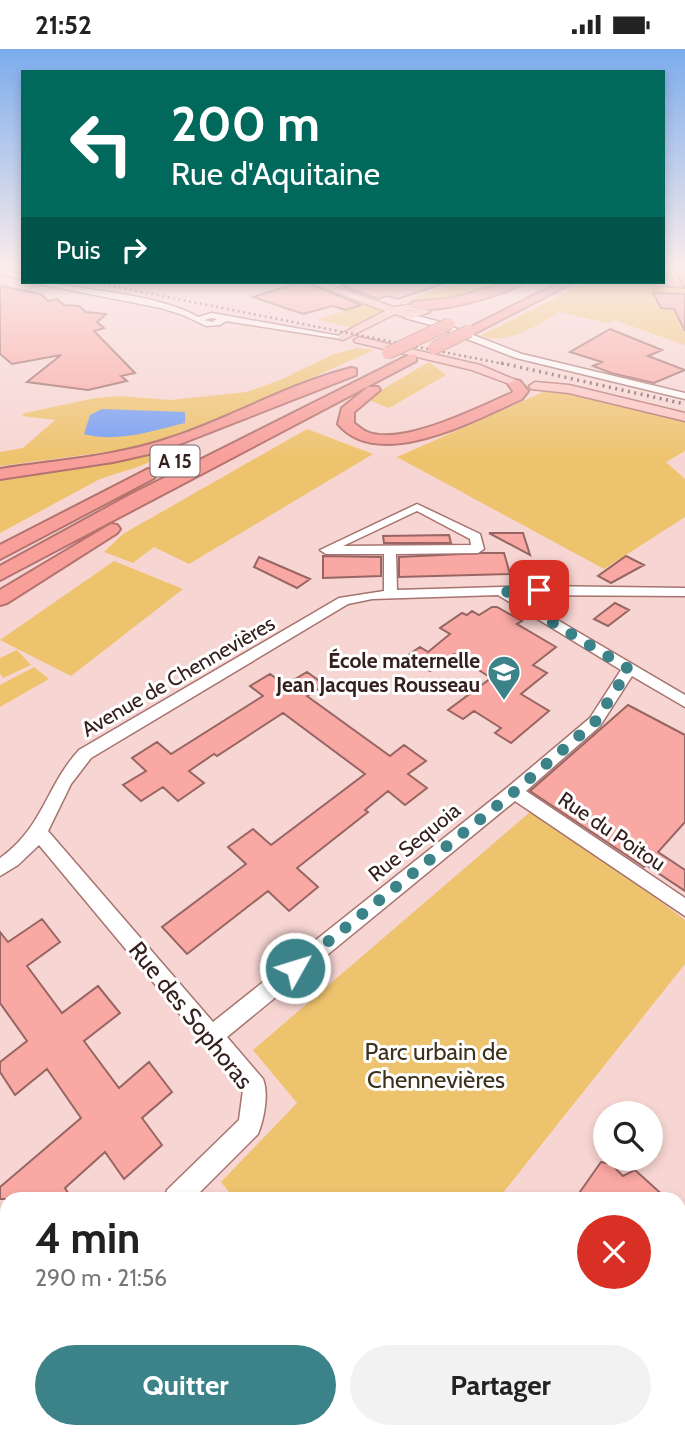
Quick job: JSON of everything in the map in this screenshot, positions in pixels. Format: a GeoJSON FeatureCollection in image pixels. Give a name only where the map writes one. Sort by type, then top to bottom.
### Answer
{"type":"FeatureCollection","features":[{"type":"Feature","properties":{"kind":"highway","name":"A 15"},"geometry":{"type":"LineString","coordinates":[[0,552],[435,331]]}},
{"type":"Feature","properties":{"kind":"highway","name":"A 15"},"geometry":{"type":"LineString","coordinates":[[0,574],[218,456],[469,331]]}},
{"type":"Feature","properties":{"kind":"highway"},"geometry":{"type":"LineString","coordinates":[[421,357],[351,405],[345,416],[349,428],[358,435],[375,439],[411,437],[517,396],[526,379]]}},
{"type":"Feature","properties":{"kind":"highway"},"geometry":{"type":"LineString","coordinates":[[0,473],[134,453],[166,445],[374,360]]}},
{"type":"Feature","properties":{"kind":"highway"},"geometry":{"type":"LineString","coordinates":[[0,599],[90,544],[218,456]]}},
{"type":"Feature","properties":{"kind":"main road"},"geometry":{"type":"LineString","coordinates":[[338,339],[355,331]]}},
{"type":"Feature","properties":{"kind":"main road"},"geometry":{"type":"LineString","coordinates":[[356,342],[364,331]]}},
{"type":"Feature","properties":{"kind":"main road"},"geometry":{"type":"LineString","coordinates":[[338,339],[356,342],[374,360],[475,367],[685,417]]}},
{"type":"Feature","properties":{"kind":"street"},"geometry":{"type":"LineString","coordinates":[[287,331],[338,339]]}},
{"type":"Feature","properties":{"kind":"street"},"geometry":{"type":"LineString","coordinates":[[454,331],[519,356],[685,396]]}},
{"type":"Feature","properties":{"kind":"street"},"geometry":{"type":"LineString","coordinates":[[417,507],[476,537],[478,549],[415,550],[390,550],[326,550],[417,507]]}},
{"type":"Feature","properties":{"kind":"street"},"geometry":{"type":"LineString","coordinates":[[390,550],[391,594]]}},
{"type":"Feature","properties":{"kind":"street"},"geometry":{"type":"LineString","coordinates":[[344,601],[391,594],[626,590],[685,592]]}},
{"type":"Feature","properties":{"kind":"street"},"geometry":{"type":"LineString","coordinates":[[502,592],[685,702]]}},
{"type":"Feature","properties":{"kind":"street","name":"Avenue de Chennevières"},"geometry":{"type":"LineString","coordinates":[[0,868],[18,856],[39,832],[71,767],[85,754],[344,601]]}},
{"type":"Feature","properties":{"kind":"street","name":"Rue Sequoia"},"geometry":{"type":"LineString","coordinates":[[212,1036],[514,792],[595,722],[629,669]]}},
{"type":"Feature","properties":{"kind":"street","name":"Rue du Poitou"},"geometry":{"type":"LineString","coordinates":[[514,792],[685,908]]}},
{"type":"Feature","properties":{"kind":"street","name":"Rue des Sophoras"},"geometry":{"type":"LineString","coordinates":[[39,832],[255,1087],[250,1126],[183,1192]]}},
{"type":"Feature","properties":{"kind":"green space"},"geometry":{"type":"Polygon","coordinates":[[[490,331],[525,331],[501,338],[480,336],[490,331]]]}},
{"type":"Feature","properties":{"kind":"green space"},"geometry":{"type":"Polygon","coordinates":[[[645,331],[685,331],[685,345],[645,331]]]}},
{"type":"Feature","properties":{"kind":"green space"},"geometry":{"type":"Polygon","coordinates":[[[358,348],[374,350],[185,434],[121,450],[0,466],[0,452],[23,448],[55,420],[22,416],[25,413],[95,398],[120,396],[170,400],[247,392],[280,380],[334,354],[358,348]]]}},
{"type":"Feature","properties":{"kind":"green space"},"geometry":{"type":"Polygon","coordinates":[[[429,362],[446,375],[389,408],[366,399],[429,362]]]}},
{"type":"Feature","properties":{"kind":"green space"},"geometry":{"type":"Polygon","coordinates":[[[550,389],[685,422],[685,451],[666,462],[685,479],[685,517],[604,569],[397,457],[550,389]]]}},
{"type":"Feature","properties":{"kind":"green space"},"geometry":{"type":"Polygon","coordinates":[[[307,429],[373,454],[189,564],[154,547],[133,563],[104,552],[123,534],[307,429]]]}},
{"type":"Feature","properties":{"kind":"green space"},"geometry":{"type":"Polygon","coordinates":[[[148,455],[153,460],[98,480],[0,533],[0,478],[148,455]]]}},
{"type":"Feature","properties":{"kind":"green space"},"geometry":{"type":"Polygon","coordinates":[[[114,561],[183,589],[71,676],[0,640],[114,561]]]}},
{"type":"Feature","properties":{"kind":"green space"},"geometry":{"type":"Polygon","coordinates":[[[17,650],[31,665],[3,678],[0,674],[0,658],[17,650]]]}},
{"type":"Feature","properties":{"kind":"green space"},"geometry":{"type":"Polygon","coordinates":[[[34,667],[49,679],[0,707],[0,685],[34,667]]]}},
{"type":"Feature","properties":{"kind":"green space","name":"Parc urbain de Chennevières"},"geometry":{"type":"Polygon","coordinates":[[[536,807],[685,920],[685,964],[504,1192],[229,1192],[221,1182],[297,1103],[253,1050],[536,807]]]}},
{"type":"Feature","properties":{"kind":"water"},"geometry":{"type":"Polygon","coordinates":[[[102,409],[185,412],[185,423],[122,437],[84,434],[90,415],[102,409]]]}},
{"type":"Feature","properties":{"kind":"building"},"geometry":{"type":"Polygon","coordinates":[[[0,331],[95,331],[135,373],[121,376],[127,381],[88,390],[27,382],[61,355],[12,364],[0,354],[0,331]]]}},
{"type":"Feature","properties":{"kind":"building"},"geometry":{"type":"Polygon","coordinates":[[[607,331],[615,331],[662,350],[648,356],[685,370],[654,383],[611,373],[593,366],[602,362],[570,352],[607,331]]]}},
{"type":"Feature","properties":{"kind":"building"},"geometry":{"type":"Polygon","coordinates":[[[489,533],[523,533],[530,555],[489,533]]]}},
{"type":"Feature","properties":{"kind":"building"},"geometry":{"type":"Polygon","coordinates":[[[449,535],[451,543],[384,543],[383,536],[449,535]]]}},
{"type":"Feature","properties":{"kind":"building"},"geometry":{"type":"Polygon","coordinates":[[[504,553],[510,574],[399,577],[399,557],[504,553]]]}},
{"type":"Feature","properties":{"kind":"building"},"geometry":{"type":"Polygon","coordinates":[[[323,556],[381,557],[381,576],[323,578],[323,556]]]}},
{"type":"Feature","properties":{"kind":"building"},"geometry":{"type":"Polygon","coordinates":[[[626,556],[644,565],[611,583],[598,576],[626,556]]]}},
{"type":"Feature","properties":{"kind":"building"},"geometry":{"type":"Polygon","coordinates":[[[259,557],[310,579],[297,588],[254,567],[259,557]]]}},
{"type":"Feature","properties":{"kind":"building"},"geometry":{"type":"Polygon","coordinates":[[[615,603],[629,610],[608,626],[594,619],[615,603]]]}},
{"type":"Feature","properties":{"kind":"building"},"geometry":{"type":"Polygon","coordinates":[[[497,607],[522,621],[517,624],[556,647],[533,665],[547,673],[521,694],[549,711],[511,743],[495,733],[501,728],[474,711],[463,719],[448,710],[491,678],[454,654],[430,671],[407,656],[420,647],[428,652],[450,634],[440,628],[462,613],[467,615],[472,611],[479,615],[497,607]]]}},
{"type":"Feature","properties":{"kind":"building"},"geometry":{"type":"Polygon","coordinates":[[[307,672],[325,685],[307,696],[390,756],[404,745],[426,761],[408,774],[427,788],[405,805],[388,791],[365,810],[368,812],[297,868],[318,887],[289,911],[268,891],[187,954],[162,927],[246,864],[228,847],[253,829],[271,845],[365,774],[283,713],[189,771],[204,783],[178,801],[163,787],[141,801],[123,785],[146,771],[132,758],[157,742],[171,754],[263,696],[250,686],[270,674],[285,685],[307,672]]]}},
{"type":"Feature","properties":{"kind":"building"},"geometry":{"type":"Polygon","coordinates":[[[628,705],[685,735],[685,822],[658,852],[685,870],[685,891],[530,791],[628,705]]]}},
{"type":"Feature","properties":{"kind":"building"},"geometry":{"type":"Polygon","coordinates":[[[42,919],[60,942],[27,966],[62,1013],[98,986],[120,1013],[84,1041],[119,1088],[149,1062],[172,1092],[142,1118],[162,1145],[124,1179],[105,1152],[65,1188],[67,1192],[0,1192],[0,1187],[81,1118],[47,1069],[15,1095],[0,1072],[0,1062],[27,1041],[0,1003],[0,932],[8,942],[42,919]]]}},
{"type":"Feature","properties":{"kind":"building"},"geometry":{"type":"Polygon","coordinates":[[[595,1171],[618,1171],[623,1176],[636,1171],[659,1192],[580,1192],[595,1171]]]}},
{"type":"Feature","properties":{"kind":"railway"},"geometry":{"type":"LineString","coordinates":[[337,331],[509,365]]}},
{"type":"Feature","properties":{"kind":"railway"},"geometry":{"type":"LineString","coordinates":[[501,363],[685,404]]}},
{"type":"Feature","properties":{"kind":"place","name":"École maternelle Jean Jacques Rousseau"},"geometry":{"type":"Point","coordinates":[504,702]}},
{"type":"Feature","properties":{"kind":"route"},"geometry":{"type":"LineString","coordinates":[[295,968],[514,792],[595,722],[629,669],[502,592],[539,590]]}}]}
